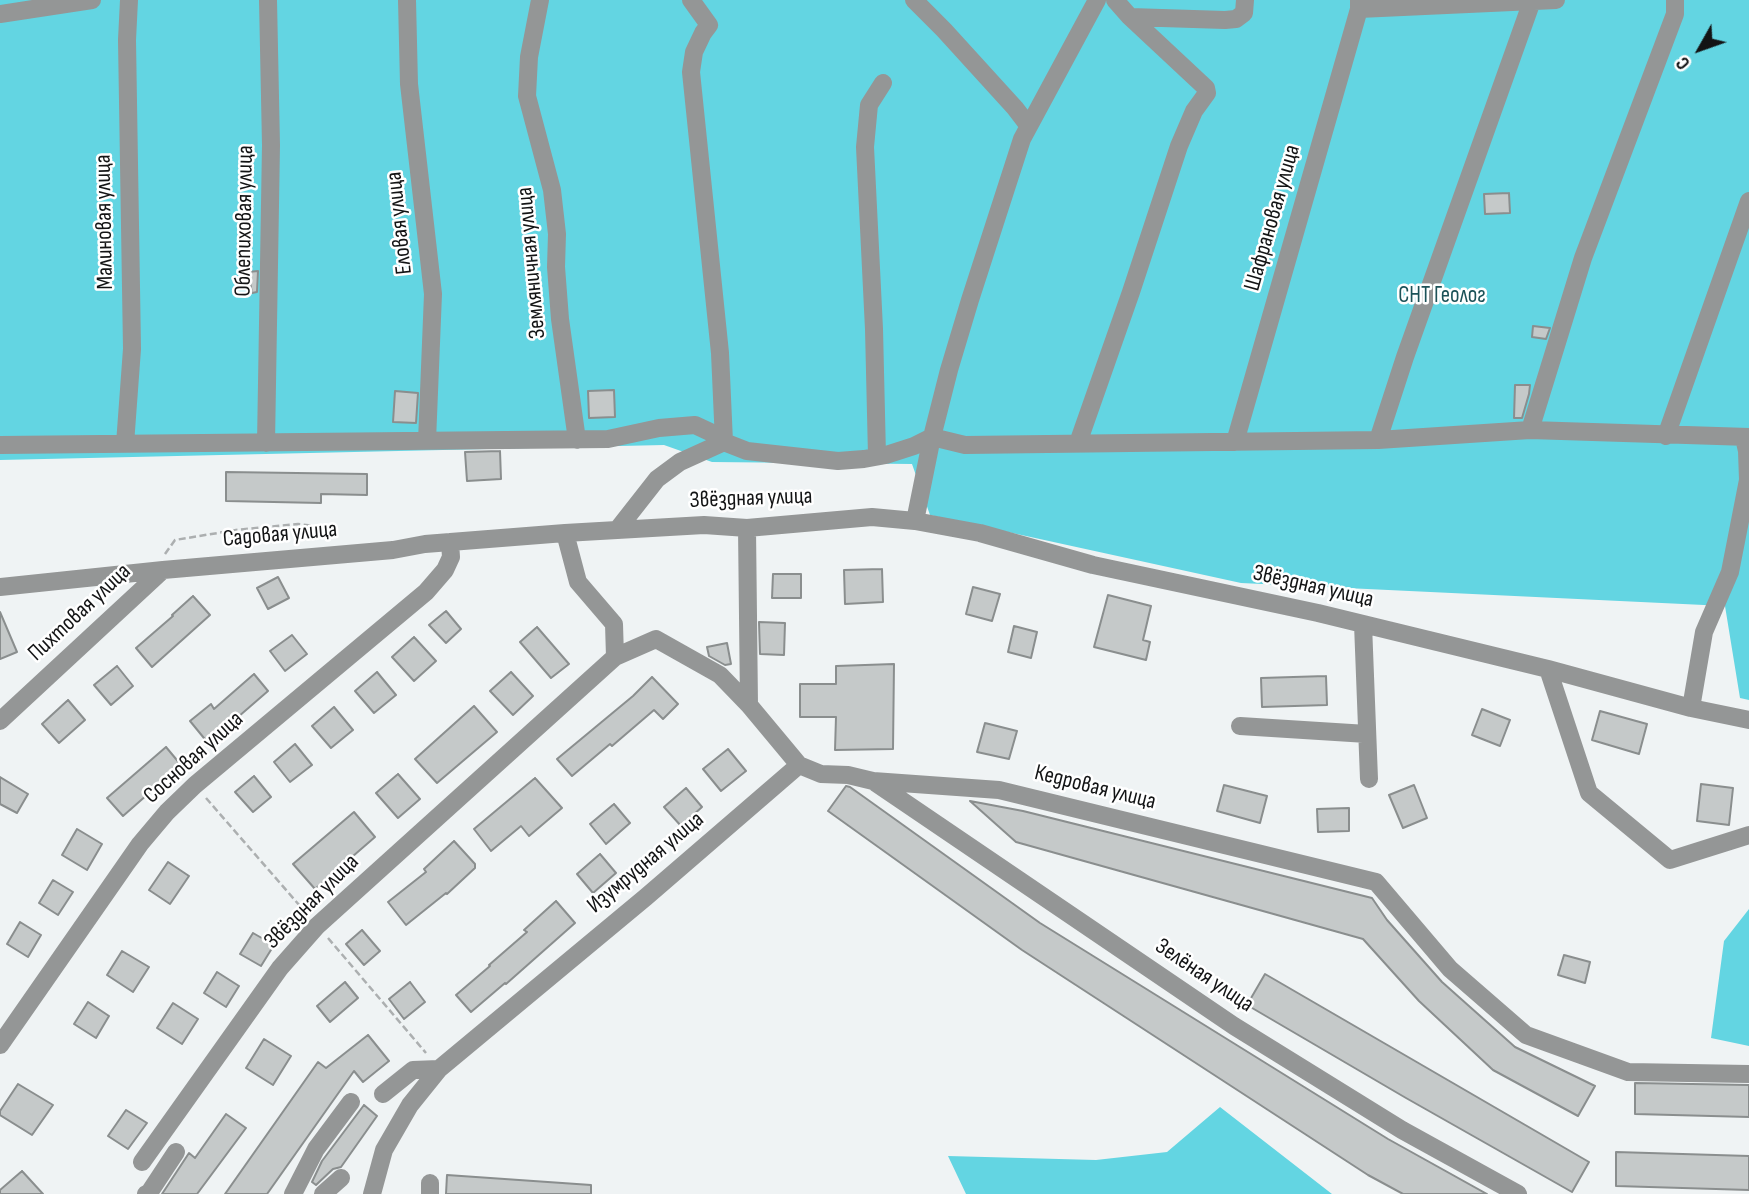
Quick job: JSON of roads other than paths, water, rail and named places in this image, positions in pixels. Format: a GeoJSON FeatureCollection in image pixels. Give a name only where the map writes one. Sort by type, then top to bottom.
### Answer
{"type":"FeatureCollection","features":[{"type":"Feature","properties":{"kind":"street"},"geometry":{"type":"LineString","coordinates":[[0,14],[92,0]]}},
{"type":"Feature","properties":{"kind":"street","name":"Малиновая улица"},"geometry":{"type":"LineString","coordinates":[[125,444],[132,349],[127,40],[129,0]]}},
{"type":"Feature","properties":{"kind":"street","name":"Облепиховая улица"},"geometry":{"type":"LineString","coordinates":[[266,443],[271,145],[268,0]]}},
{"type":"Feature","properties":{"kind":"street","name":"Еловая улица"},"geometry":{"type":"LineString","coordinates":[[407,0],[409,84],[433,295],[426,441]]}},
{"type":"Feature","properties":{"kind":"street","name":"Земляничная улица"},"geometry":{"type":"LineString","coordinates":[[540,0],[529,57],[527,96],[552,190],[557,234],[556,267],[560,319],[577,440]]}},
{"type":"Feature","properties":{"kind":"street"},"geometry":{"type":"LineString","coordinates":[[691,0],[709,25],[694,52],[691,72],[720,353],[724,442]]}},
{"type":"Feature","properties":{"kind":"street"},"geometry":{"type":"LineString","coordinates":[[914,0],[1028,125]]}},
{"type":"Feature","properties":{"kind":"street"},"geometry":{"type":"LineString","coordinates":[[915,521],[949,370],[1022,139],[1097,0]]}},
{"type":"Feature","properties":{"kind":"street"},"geometry":{"type":"LineString","coordinates":[[1078,443],[1179,146],[1194,111],[1208,93],[1206,88],[1115,0]]}},
{"type":"Feature","properties":{"kind":"street"},"geometry":{"type":"LineString","coordinates":[[1130,17],[1236,19],[1244,13],[1245,0]]}},
{"type":"Feature","properties":{"kind":"street"},"geometry":{"type":"LineString","coordinates":[[1359,4],[1556,0]]}},
{"type":"Feature","properties":{"kind":"street"},"geometry":{"type":"LineString","coordinates":[[1530,430],[1583,258],[1675,14],[1675,0]]}},
{"type":"Feature","properties":{"kind":"street"},"geometry":{"type":"LineString","coordinates":[[1378,440],[1414,331],[1532,1]]}},
{"type":"Feature","properties":{"kind":"street","name":"Шафрановая улица"},"geometry":{"type":"LineString","coordinates":[[1235,442],[1359,4]]}},
{"type":"Feature","properties":{"kind":"street"},"geometry":{"type":"LineString","coordinates":[[877,456],[865,147],[869,105],[883,83]]}},
{"type":"Feature","properties":{"kind":"street"},"geometry":{"type":"LineString","coordinates":[[1666,436],[1749,201]]}},
{"type":"Feature","properties":{"kind":"street"},"geometry":{"type":"LineString","coordinates":[[0,445],[577,440],[608,439],[659,428],[695,425],[724,442],[747,451],[838,461],[877,456],[914,446],[932,436],[965,444],[1378,440],[1530,430],[1746,438],[1748,480],[1730,572],[1704,632],[1691,708]]}},
{"type":"Feature","properties":{"kind":"street"},"geometry":{"type":"LineString","coordinates":[[617,530],[657,479],[680,462],[724,442]]}},
{"type":"Feature","properties":{"kind":"street","name":"Звёздная улица"},"geometry":{"type":"LineString","coordinates":[[565,533],[704,525],[747,528],[872,517],[915,521],[980,533],[1093,565],[1363,624],[1548,669],[1691,708],[1749,720]]}},
{"type":"Feature","properties":{"kind":"street"},"geometry":{"type":"LineString","coordinates":[[747,528],[749,705],[799,765]]}},
{"type":"Feature","properties":{"kind":"street"},"geometry":{"type":"LineString","coordinates":[[565,533],[578,582],[614,624],[615,657]]}},
{"type":"Feature","properties":{"kind":"street","name":"Садовая улица"},"geometry":{"type":"LineString","coordinates":[[0,587],[158,570],[393,550],[425,544],[565,533]]}},
{"type":"Feature","properties":{"kind":"street","name":"Сосновая улица"},"geometry":{"type":"LineString","coordinates":[[0,1045],[140,844],[167,812],[195,785],[426,592],[448,564],[451,557],[450,542]]}},
{"type":"Feature","properties":{"kind":"street","name":"Пихтовая улица"},"geometry":{"type":"LineString","coordinates":[[0,721],[158,570]]}},
{"type":"Feature","properties":{"kind":"street"},"geometry":{"type":"LineString","coordinates":[[1363,624],[1368,779]]}},
{"type":"Feature","properties":{"kind":"street","name":"Звёздная улица"},"geometry":{"type":"LineString","coordinates":[[142,1162],[280,968],[317,926],[615,657],[656,639],[720,675],[749,705]]}},
{"type":"Feature","properties":{"kind":"street"},"geometry":{"type":"LineString","coordinates":[[1548,669],[1589,793],[1670,860],[1749,835]]}},
{"type":"Feature","properties":{"kind":"street"},"geometry":{"type":"LineString","coordinates":[[1240,726],[1367,734]]}},
{"type":"Feature","properties":{"kind":"street","name":"Кедровая улица"},"geometry":{"type":"LineString","coordinates":[[799,765],[821,774],[848,775],[873,781],[999,790],[1376,882],[1450,969],[1526,1035],[1628,1072],[1749,1074]]}},
{"type":"Feature","properties":{"kind":"street","name":"Изумрудная улица"},"geometry":{"type":"LineString","coordinates":[[372,1194],[384,1150],[410,1105],[439,1069],[646,897],[799,765]]}},
{"type":"Feature","properties":{"kind":"street","name":"Зелёная улица"},"geometry":{"type":"LineString","coordinates":[[873,781],[1234,1026],[1402,1130],[1518,1194]]}},
{"type":"Feature","properties":{"kind":"street"},"geometry":{"type":"LineString","coordinates":[[383,1094],[413,1070],[439,1069]]}},
{"type":"Feature","properties":{"kind":"street"},"geometry":{"type":"LineString","coordinates":[[317,1194],[295,1191],[316,1149],[351,1102]]}},
{"type":"Feature","properties":{"kind":"street"},"geometry":{"type":"LineString","coordinates":[[145,1194],[149,1193],[176,1152]]}},
{"type":"Feature","properties":{"kind":"street"},"geometry":{"type":"LineString","coordinates":[[323,1194],[341,1178]]}},
{"type":"Feature","properties":{"kind":"park label","name":"СНТ Геолог"},"geometry":{"type":"Point","coordinates":[1442,296]}}]}
